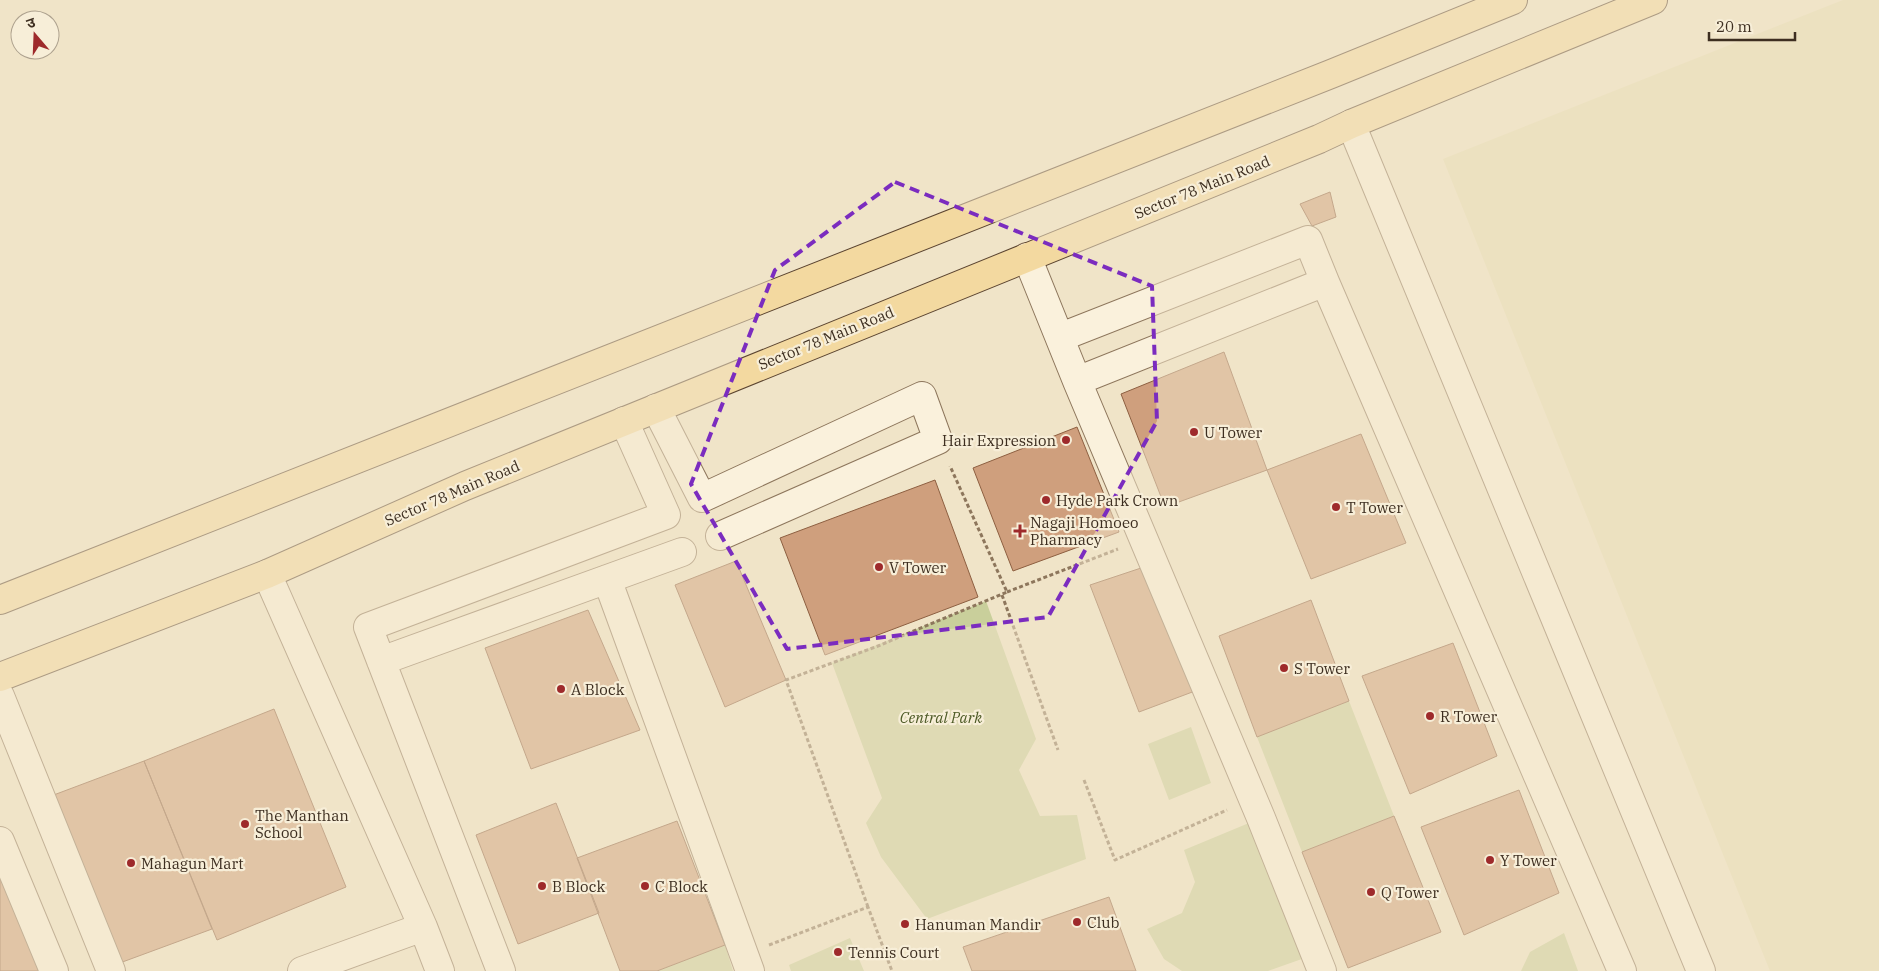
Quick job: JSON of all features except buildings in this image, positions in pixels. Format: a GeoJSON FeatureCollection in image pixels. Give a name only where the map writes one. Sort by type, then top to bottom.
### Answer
{"type":"FeatureCollection","features":[{"type":"Feature","properties":{"kind":"main road"},"geometry":{"type":"LineString","coordinates":[[0,600],[1331,74],[1513,0]]}},
{"type":"Feature","properties":{"kind":"main road","name":"Sector 78 Main Road"},"geometry":{"type":"LineString","coordinates":[[0,678],[267,574],[465,486],[1320,140],[1351,124],[1653,0]]}},
{"type":"Feature","properties":{"kind":"street"},"geometry":{"type":"LineString","coordinates":[[1351,124],[1701,971]]}},
{"type":"Feature","properties":{"kind":"street"},"geometry":{"type":"LineString","coordinates":[[1061,337],[1308,240],[1622,971]]}},
{"type":"Feature","properties":{"kind":"street"},"geometry":{"type":"LineString","coordinates":[[1027,257],[1322,971]]}},
{"type":"Feature","properties":{"kind":"street"},"geometry":{"type":"LineString","coordinates":[[1078,381],[1325,282]]}},
{"type":"Feature","properties":{"kind":"street"},"geometry":{"type":"LineString","coordinates":[[501,971],[368,627],[666,515],[671,508],[685,498],[702,498],[922,396],[938,440],[720,536],[708,550],[691,554],[675,548],[665,533],[666,515],[624,421]]}},
{"type":"Feature","properties":{"kind":"street"},"geometry":{"type":"LineString","coordinates":[[656,408],[702,498],[717,509],[721,518],[720,536]]}},
{"type":"Feature","properties":{"kind":"street"},"geometry":{"type":"LineString","coordinates":[[381,661],[682,552]]}},
{"type":"Feature","properties":{"kind":"street"},"geometry":{"type":"LineString","coordinates":[[267,574],[423,927],[440,971]]}},
{"type":"Feature","properties":{"kind":"street"},"geometry":{"type":"LineString","coordinates":[[607,579],[746,963]]}},
{"type":"Feature","properties":{"kind":"street"},"geometry":{"type":"LineString","coordinates":[[0,696],[110,971]]}},
{"type":"Feature","properties":{"kind":"street"},"geometry":{"type":"LineString","coordinates":[[0,841],[54,971]]}},
{"type":"Feature","properties":{"kind":"street"},"geometry":{"type":"LineString","coordinates":[[302,971],[423,927]]}},
{"type":"Feature","properties":{"kind":"path"},"geometry":{"type":"LineString","coordinates":[[938,440],[1007,592]]}},
{"type":"Feature","properties":{"kind":"path"},"geometry":{"type":"LineString","coordinates":[[892,971],[786,680],[878,646],[1007,592],[1144,538]]}},
{"type":"Feature","properties":{"kind":"path"},"geometry":{"type":"LineString","coordinates":[[1002,595],[1058,750]]}},
{"type":"Feature","properties":{"kind":"path"},"geometry":{"type":"LineString","coordinates":[[1084,780],[1116,860],[1252,798]]}},
{"type":"Feature","properties":{"kind":"path"},"geometry":{"type":"LineString","coordinates":[[746,963],[868,907]]}},
{"type":"Feature","properties":{"kind":"highlighted area"},"geometry":{"type":"Polygon","coordinates":[[[895,182],[1152,286],[1157,421],[1048,617],[787,649],[691,484],[775,270],[895,182]]]}},
{"type":"Feature","properties":{"kind":"shaded area"},"geometry":{"type":"Polygon","coordinates":[[[1843,0],[1879,0],[1879,971],[1770,971],[1443,159],[1843,0]]]}},
{"type":"Feature","properties":{"kind":"green space","name":"Central Park"},"geometry":{"type":"Polygon","coordinates":[[[986,601],[1036,739],[1019,770],[1040,816],[1077,815],[1086,859],[927,919],[881,857],[866,823],[882,798],[832,663],[986,601]]]}},
{"type":"Feature","properties":{"kind":"green space"},"geometry":{"type":"Polygon","coordinates":[[[1349,701],[1394,816],[1302,852],[1257,737],[1349,701]]]}},
{"type":"Feature","properties":{"kind":"green space"},"geometry":{"type":"Polygon","coordinates":[[[1191,727],[1211,783],[1169,800],[1148,744],[1191,727]]]}},
{"type":"Feature","properties":{"kind":"green space"},"geometry":{"type":"Polygon","coordinates":[[[1261,818],[1316,954],[1268,971],[1182,971],[1164,959],[1147,929],[1182,913],[1195,882],[1184,850],[1261,818]]]}},
{"type":"Feature","properties":{"kind":"green space"},"geometry":{"type":"Polygon","coordinates":[[[1564,933],[1578,971],[1521,971],[1530,952],[1564,933]]]}},
{"type":"Feature","properties":{"kind":"green space","name":"Tennis Court"},"geometry":{"type":"Polygon","coordinates":[[[850,938],[864,971],[791,971],[789,965],[850,938]]]}},
{"type":"Feature","properties":{"kind":"green space"},"geometry":{"type":"Polygon","coordinates":[[[725,945],[733,971],[657,971],[725,945]]]}},
{"type":"Feature","properties":{"kind":"place","name":"U Tower"},"geometry":{"type":"Point","coordinates":[1194,432]}},
{"type":"Feature","properties":{"kind":"place","name":"Hair Expression"},"geometry":{"type":"Point","coordinates":[1066,440]}},
{"type":"Feature","properties":{"kind":"place","name":"Hyde Park Crown"},"geometry":{"type":"Point","coordinates":[1046,500]}},
{"type":"Feature","properties":{"kind":"place","name":"T Tower"},"geometry":{"type":"Point","coordinates":[1336,507]}},
{"type":"Feature","properties":{"kind":"place","name":"Nagaji Homoeo Pharmacy"},"geometry":{"type":"Point","coordinates":[1020,531]}},
{"type":"Feature","properties":{"kind":"place","name":"V Tower"},"geometry":{"type":"Point","coordinates":[879,567]}},
{"type":"Feature","properties":{"kind":"place","name":"S Tower"},"geometry":{"type":"Point","coordinates":[1284,668]}},
{"type":"Feature","properties":{"kind":"place","name":"A Block"},"geometry":{"type":"Point","coordinates":[561,689]}},
{"type":"Feature","properties":{"kind":"place","name":"R Tower"},"geometry":{"type":"Point","coordinates":[1430,716]}},
{"type":"Feature","properties":{"kind":"place","name":"The Manthan School"},"geometry":{"type":"Point","coordinates":[245,824]}},
{"type":"Feature","properties":{"kind":"place","name":"Y Tower"},"geometry":{"type":"Point","coordinates":[1490,860]}},
{"type":"Feature","properties":{"kind":"place","name":"Mahagun Mart"},"geometry":{"type":"Point","coordinates":[131,863]}},
{"type":"Feature","properties":{"kind":"place","name":"B Block"},"geometry":{"type":"Point","coordinates":[542,886]}},
{"type":"Feature","properties":{"kind":"place","name":"C Block"},"geometry":{"type":"Point","coordinates":[645,886]}},
{"type":"Feature","properties":{"kind":"place","name":"Q Tower"},"geometry":{"type":"Point","coordinates":[1371,892]}},
{"type":"Feature","properties":{"kind":"place","name":"Club"},"geometry":{"type":"Point","coordinates":[1077,922]}},
{"type":"Feature","properties":{"kind":"place","name":"Hanuman Mandir"},"geometry":{"type":"Point","coordinates":[905,924]}},
{"type":"Feature","properties":{"kind":"place","name":"Tennis Court"},"geometry":{"type":"Point","coordinates":[838,952]}}]}
